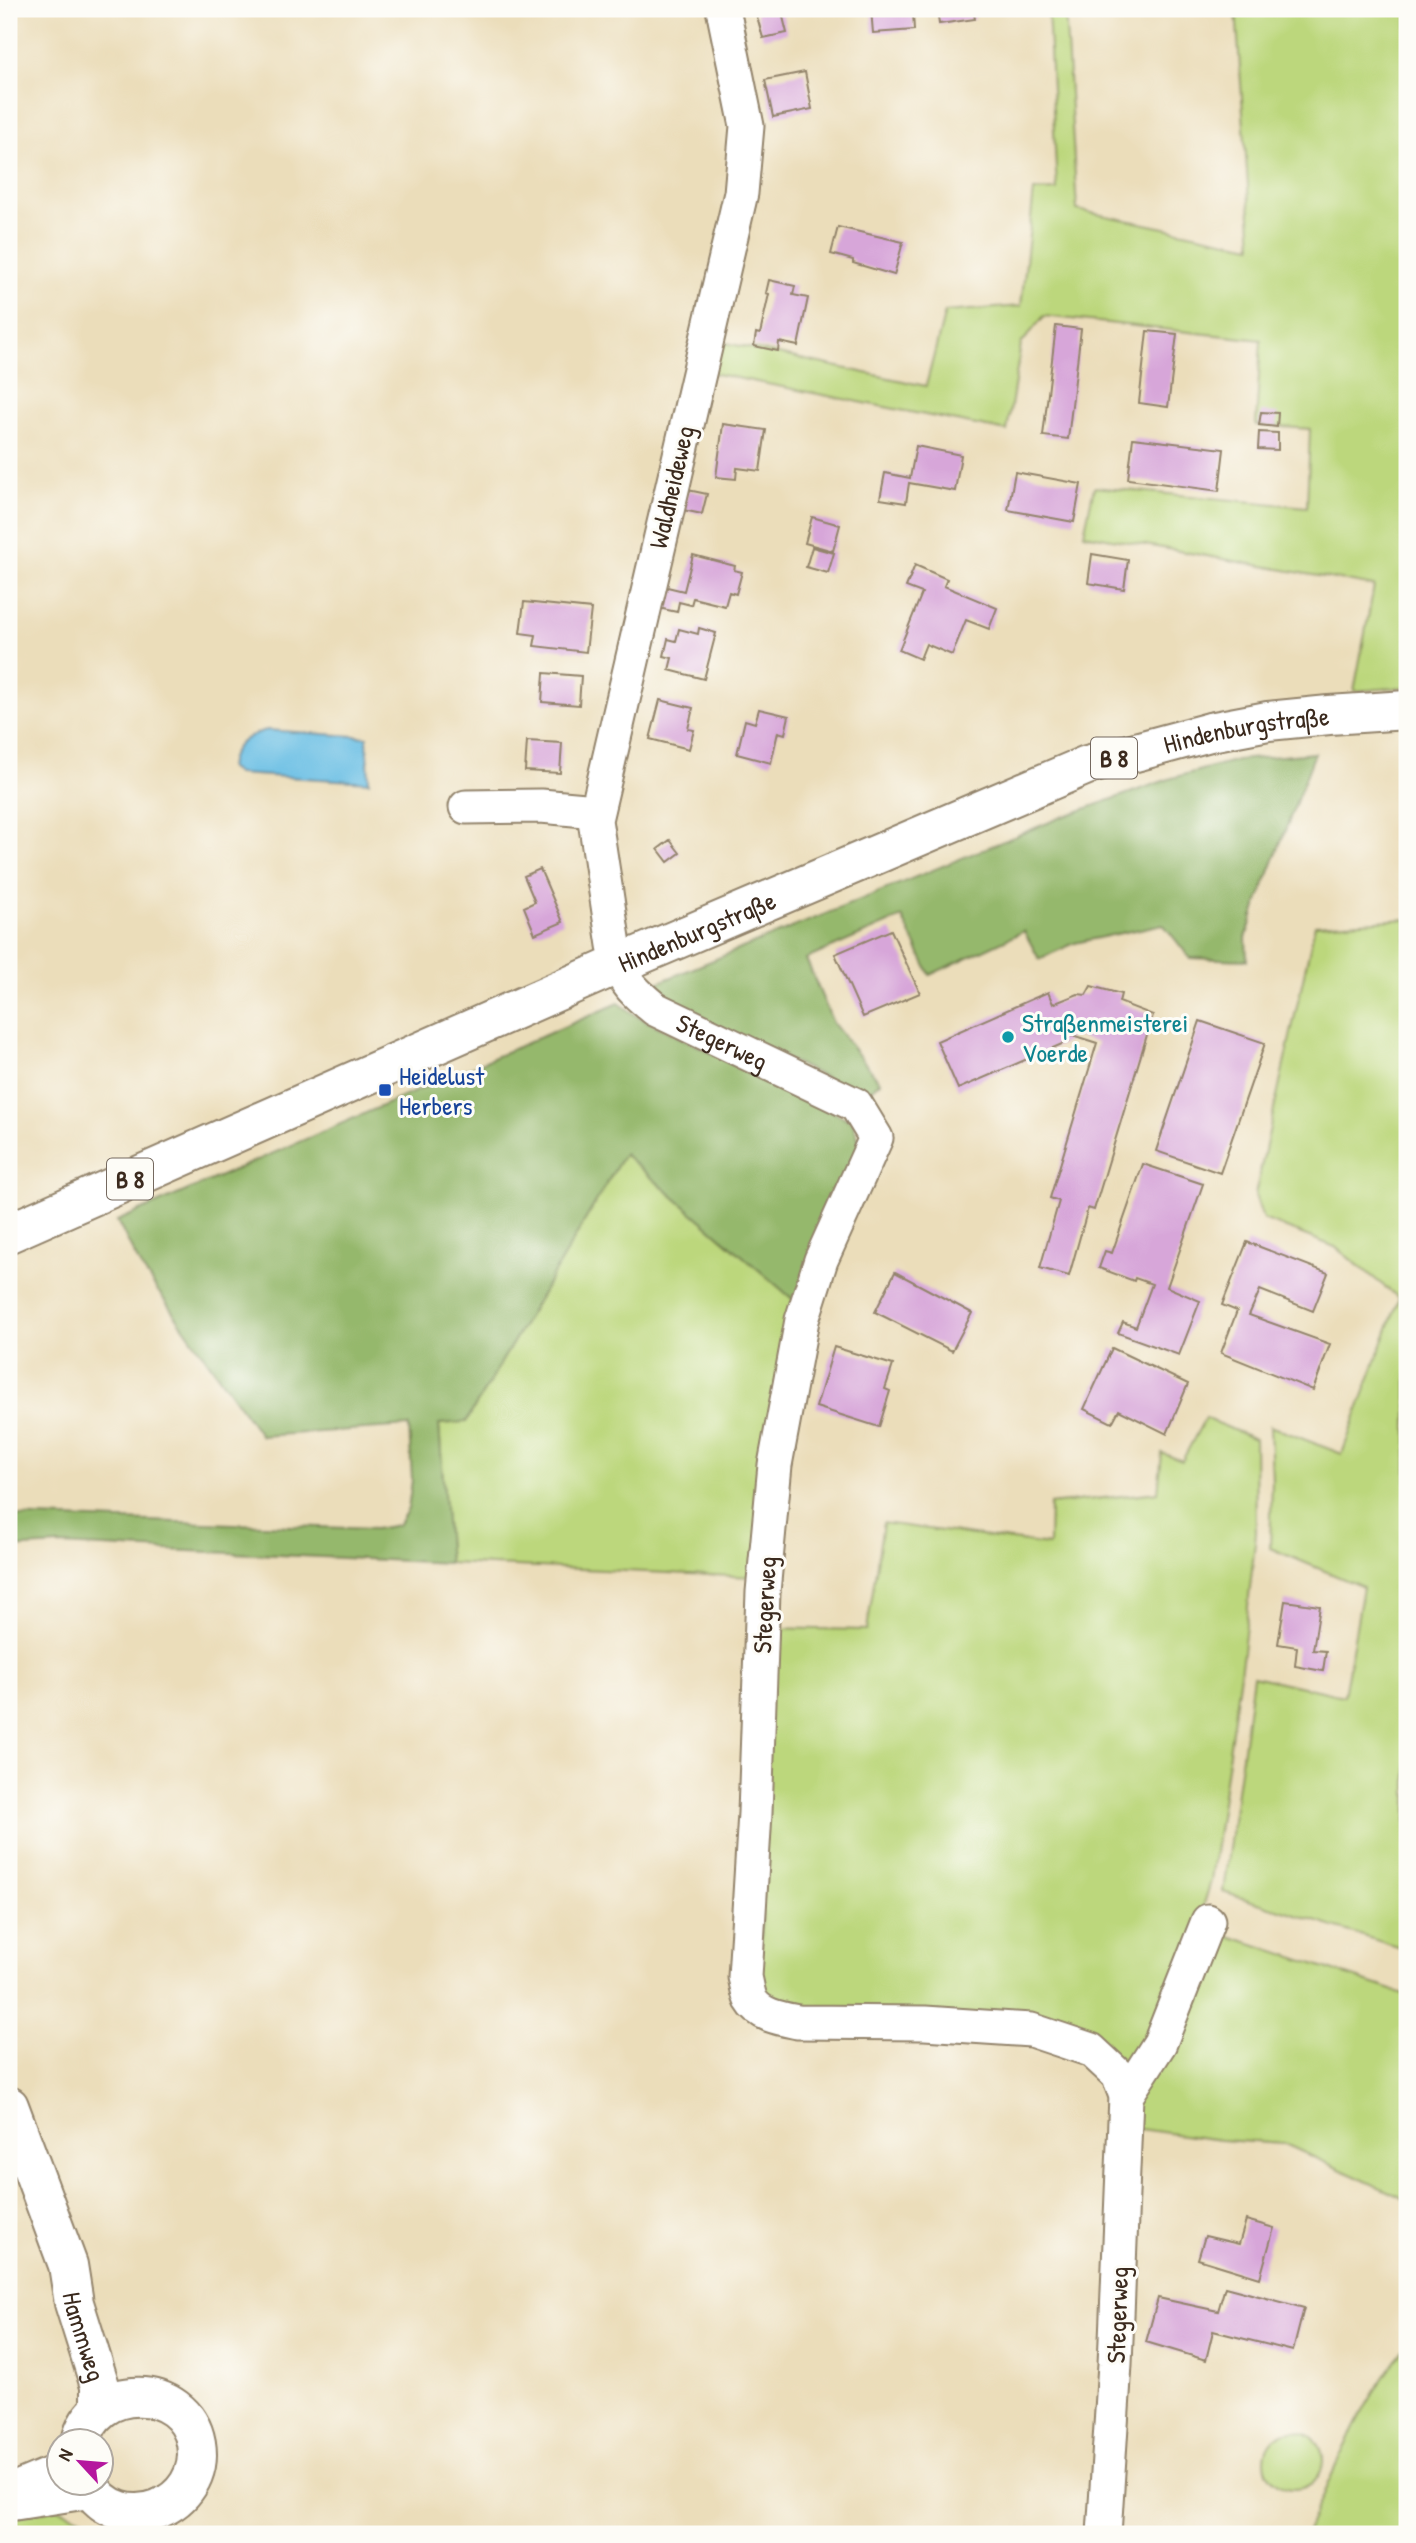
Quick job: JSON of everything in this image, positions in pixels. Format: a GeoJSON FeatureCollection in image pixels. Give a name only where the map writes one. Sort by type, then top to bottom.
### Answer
{"type":"FeatureCollection","features":[{"type":"Feature","properties":{"kind":"main road","name":"Hindenburgstraße"},"geometry":{"type":"LineString","coordinates":[[9,1233],[619,964],[1087,765],[1210,732],[1256,723],[1407,710]]}},
{"type":"Feature","properties":{"kind":"main road","name":"Hammweg"},"geometry":{"type":"LineString","coordinates":[[9,2106],[68,2264],[86,2290],[116,2402]]}},
{"type":"Feature","properties":{"kind":"main road","name":"Hammweg"},"geometry":{"type":"LineString","coordinates":[[86,2428],[89,2421],[116,2402],[149,2396],[165,2401],[179,2411],[190,2424],[196,2440],[198,2457],[194,2473],[162,2521],[122,2511],[106,2504],[100,2498]]}},
{"type":"Feature","properties":{"kind":"street","name":"Waldheideweg"},"geometry":{"type":"LineString","coordinates":[[619,964],[608,911],[595,820],[741,193],[747,126],[723,9]]}},
{"type":"Feature","properties":{"kind":"street"},"geometry":{"type":"LineString","coordinates":[[466,807],[541,806],[596,811]]}},
{"type":"Feature","properties":{"kind":"street","name":"Stegerweg"},"geometry":{"type":"LineString","coordinates":[[619,964],[630,989],[655,1009],[856,1105],[876,1138],[821,1260],[802,1320],[775,1465],[763,1592],[755,1813],[745,1977],[751,2001],[763,2011],[780,2019],[799,2022],[925,2023],[1031,2030],[1091,2050],[1118,2075],[1126,2096],[1115,2364],[1104,2534]]}},
{"type":"Feature","properties":{"kind":"street"},"geometry":{"type":"LineString","coordinates":[[1126,2096],[1160,2043],[1208,1921]]}},
{"type":"Feature","properties":{"kind":"street"},"geometry":{"type":"LineString","coordinates":[[9,2491],[46,2476]]}},
{"type":"Feature","properties":{"kind":"street"},"geometry":{"type":"LineString","coordinates":[[9,2504],[46,2496]]}},
{"type":"Feature","properties":{"kind":"green space"},"geometry":{"type":"Polygon","coordinates":[[[1048,9],[1065,9],[1077,210],[1252,246],[1236,9],[1407,9],[1407,687],[1354,691],[1374,586],[1084,534],[1094,487],[1307,507],[1310,429],[1256,425],[1261,340],[1044,316],[1021,344],[1007,431],[711,373],[717,341],[926,386],[945,312],[1021,306],[1034,191],[1057,190],[1048,9]]]}},
{"type":"Feature","properties":{"kind":"green space"},"geometry":{"type":"Polygon","coordinates":[[[1315,753],[1257,904],[1246,938],[1247,960],[1190,958],[1163,924],[1075,943],[1039,959],[1024,931],[930,975],[902,917],[806,959],[833,1023],[880,1082],[864,1096],[663,1000],[655,989],[657,983],[1062,817],[1172,778],[1237,760],[1315,753]]]}},
{"type":"Feature","properties":{"kind":"green space"},"geometry":{"type":"Polygon","coordinates":[[[1407,919],[1407,1950],[1223,1892],[1253,1676],[1344,1696],[1363,1587],[1270,1548],[1270,1426],[1342,1454],[1399,1298],[1335,1247],[1263,1219],[1255,1195],[1315,925],[1407,919]]]}},
{"type":"Feature","properties":{"kind":"green space"},"geometry":{"type":"Polygon","coordinates":[[[619,1003],[638,1017],[852,1121],[862,1148],[795,1301],[624,1154],[466,1422],[439,1424],[449,1563],[59,1545],[9,1548],[9,1516],[375,1529],[398,1525],[408,1509],[412,1480],[409,1426],[261,1436],[141,1267],[117,1221],[619,1003]]]}},
{"type":"Feature","properties":{"kind":"green space"},"geometry":{"type":"Polygon","coordinates":[[[624,1154],[795,1301],[754,1577],[449,1563],[439,1424],[466,1422],[624,1154]]]}},
{"type":"Feature","properties":{"kind":"green space"},"geometry":{"type":"Polygon","coordinates":[[[1205,1418],[1255,1439],[1256,1533],[1243,1652],[1211,1881],[1185,1966],[1134,2062],[1122,2062],[1105,2051],[793,2013],[760,1997],[767,1628],[867,1630],[883,1523],[1049,1545],[1050,1504],[1158,1492],[1162,1453],[1182,1461],[1205,1418]]]}},
{"type":"Feature","properties":{"kind":"green space"},"geometry":{"type":"Polygon","coordinates":[[[1213,1934],[1223,1934],[1407,1995],[1407,2200],[1285,2144],[1220,2140],[1131,2128],[1136,2095],[1213,1934]]]}},
{"type":"Feature","properties":{"kind":"green space"},"geometry":{"type":"Polygon","coordinates":[[[1407,2345],[1407,2534],[1306,2534],[1338,2460],[1363,2412],[1407,2345]]]}},
{"type":"Feature","properties":{"kind":"green space"},"geometry":{"type":"Polygon","coordinates":[[[1288,2431],[1300,2431],[1315,2439],[1323,2454],[1323,2466],[1315,2481],[1300,2489],[1288,2489],[1273,2481],[1265,2466],[1265,2454],[1273,2439],[1288,2431]]]}},
{"type":"Feature","properties":{"kind":"green space"},"geometry":{"type":"Polygon","coordinates":[[[56,2508],[122,2534],[9,2534],[9,2517],[56,2508]]]}},
{"type":"Feature","properties":{"kind":"water"},"geometry":{"type":"Polygon","coordinates":[[[267,730],[367,737],[369,782],[237,774],[229,768],[233,753],[241,742],[267,730]]]}},
{"type":"Feature","properties":{"kind":"building"},"geometry":{"type":"Polygon","coordinates":[[[781,9],[787,33],[763,38],[756,13],[781,9]]]}},
{"type":"Feature","properties":{"kind":"building"},"geometry":{"type":"Polygon","coordinates":[[[871,9],[923,9],[924,12],[913,13],[914,30],[873,33],[871,9]]]}},
{"type":"Feature","properties":{"kind":"building"},"geometry":{"type":"Polygon","coordinates":[[[937,9],[973,9],[975,19],[939,24],[937,9]]]}},
{"type":"Feature","properties":{"kind":"building"},"geometry":{"type":"Polygon","coordinates":[[[805,72],[812,109],[773,117],[765,80],[805,72]]]}},
{"type":"Feature","properties":{"kind":"building"},"geometry":{"type":"Polygon","coordinates":[[[838,227],[903,242],[894,275],[831,254],[838,227]]]}},
{"type":"Feature","properties":{"kind":"building"},"geometry":{"type":"Polygon","coordinates":[[[769,280],[795,286],[793,295],[808,298],[798,346],[779,342],[778,351],[754,346],[756,333],[760,334],[769,294],[766,293],[769,280]]]}},
{"type":"Feature","properties":{"kind":"building"},"geometry":{"type":"Polygon","coordinates":[[[1056,326],[1081,329],[1068,439],[1043,436],[1056,326]]]}},
{"type":"Feature","properties":{"kind":"building"},"geometry":{"type":"Polygon","coordinates":[[[1147,331],[1177,334],[1168,407],[1139,403],[1147,331]]]}},
{"type":"Feature","properties":{"kind":"building"},"geometry":{"type":"Polygon","coordinates":[[[1261,412],[1278,413],[1277,427],[1259,425],[1261,412]]]}},
{"type":"Feature","properties":{"kind":"building"},"geometry":{"type":"Polygon","coordinates":[[[723,424],[766,430],[760,471],[737,468],[736,479],[716,477],[723,424]]]}},
{"type":"Feature","properties":{"kind":"building"},"geometry":{"type":"Polygon","coordinates":[[[1259,432],[1278,433],[1278,450],[1258,449],[1259,432]]]}},
{"type":"Feature","properties":{"kind":"building"},"geometry":{"type":"Polygon","coordinates":[[[1133,438],[1224,449],[1219,491],[1128,479],[1133,438]]]}},
{"type":"Feature","properties":{"kind":"building"},"geometry":{"type":"Polygon","coordinates":[[[916,446],[961,455],[955,491],[909,483],[906,503],[880,499],[885,473],[910,478],[916,446]]]}},
{"type":"Feature","properties":{"kind":"building"},"geometry":{"type":"Polygon","coordinates":[[[1015,472],[1081,484],[1074,522],[1008,510],[1015,472]]]}},
{"type":"Feature","properties":{"kind":"building"},"geometry":{"type":"Polygon","coordinates":[[[688,490],[707,494],[702,514],[683,510],[688,490]]]}},
{"type":"Feature","properties":{"kind":"building"},"geometry":{"type":"Polygon","coordinates":[[[812,517],[840,525],[833,551],[805,543],[812,517]]]}},
{"type":"Feature","properties":{"kind":"building"},"geometry":{"type":"Polygon","coordinates":[[[812,547],[834,553],[828,573],[806,567],[812,547]]]}},
{"type":"Feature","properties":{"kind":"building"},"geometry":{"type":"Polygon","coordinates":[[[1092,554],[1128,560],[1124,589],[1088,583],[1092,554]]]}},
{"type":"Feature","properties":{"kind":"building"},"geometry":{"type":"Polygon","coordinates":[[[693,555],[735,566],[734,570],[742,572],[736,594],[729,592],[725,606],[693,598],[691,605],[679,602],[677,612],[658,608],[663,586],[684,591],[693,555]]]}},
{"type":"Feature","properties":{"kind":"building"},"geometry":{"type":"Polygon","coordinates":[[[915,565],[947,579],[944,586],[997,608],[989,629],[966,620],[952,655],[926,644],[920,659],[899,650],[922,593],[906,587],[915,565]]]}},
{"type":"Feature","properties":{"kind":"building"},"geometry":{"type":"Polygon","coordinates":[[[524,602],[591,609],[586,652],[534,646],[536,635],[520,633],[524,602]]]}},
{"type":"Feature","properties":{"kind":"building"},"geometry":{"type":"Polygon","coordinates":[[[699,628],[716,633],[704,679],[669,670],[672,658],[664,656],[668,639],[676,641],[679,629],[698,634],[699,628]]]}},
{"type":"Feature","properties":{"kind":"building"},"geometry":{"type":"Polygon","coordinates":[[[544,673],[581,676],[579,705],[542,702],[544,673]]]}},
{"type":"Feature","properties":{"kind":"building"},"geometry":{"type":"Polygon","coordinates":[[[660,700],[693,708],[688,729],[694,730],[689,749],[650,739],[660,700]]]}},
{"type":"Feature","properties":{"kind":"building"},"geometry":{"type":"Polygon","coordinates":[[[759,709],[789,716],[785,734],[778,732],[771,763],[737,754],[745,720],[755,723],[759,709]]]}},
{"type":"Feature","properties":{"kind":"building"},"geometry":{"type":"Polygon","coordinates":[[[527,741],[562,743],[560,773],[525,771],[527,741]]]}},
{"type":"Feature","properties":{"kind":"building"},"geometry":{"type":"Polygon","coordinates":[[[670,840],[680,853],[668,862],[658,849],[670,840]]]}},
{"type":"Feature","properties":{"kind":"building"},"geometry":{"type":"Polygon","coordinates":[[[540,869],[563,922],[535,934],[524,907],[535,902],[524,876],[540,869]]]}},
{"type":"Feature","properties":{"kind":"building"},"geometry":{"type":"Polygon","coordinates":[[[891,930],[920,993],[863,1017],[835,954],[891,930]]]}},
{"type":"Feature","properties":{"kind":"building"},"geometry":{"type":"Polygon","coordinates":[[[1091,986],[1121,994],[1119,1002],[1153,1015],[1094,1210],[1088,1208],[1069,1276],[1040,1268],[1059,1201],[1050,1198],[1097,1043],[1066,1033],[1069,1041],[958,1089],[937,1041],[1048,992],[1053,1004],[1078,994],[1086,995],[1091,986]]]}},
{"type":"Feature","properties":{"kind":"building"},"geometry":{"type":"Polygon","coordinates":[[[1200,1021],[1265,1043],[1220,1173],[1156,1151],[1200,1021]]]}},
{"type":"Feature","properties":{"kind":"building"},"geometry":{"type":"Polygon","coordinates":[[[1143,1164],[1203,1184],[1167,1287],[1200,1301],[1179,1355],[1118,1333],[1123,1322],[1136,1327],[1152,1284],[1135,1278],[1134,1281],[1099,1268],[1105,1251],[1112,1253],[1143,1164]]]}},
{"type":"Feature","properties":{"kind":"building"},"geometry":{"type":"Polygon","coordinates":[[[1247,1242],[1328,1273],[1313,1311],[1260,1290],[1249,1315],[1330,1344],[1313,1390],[1221,1353],[1237,1311],[1222,1305],[1247,1242]]]}},
{"type":"Feature","properties":{"kind":"building"},"geometry":{"type":"Polygon","coordinates":[[[895,1272],[972,1313],[952,1351],[875,1312],[895,1272]]]}},
{"type":"Feature","properties":{"kind":"building"},"geometry":{"type":"Polygon","coordinates":[[[834,1347],[893,1365],[885,1389],[890,1391],[879,1427],[816,1407],[834,1347]]]}},
{"type":"Feature","properties":{"kind":"building"},"geometry":{"type":"Polygon","coordinates":[[[1112,1348],[1188,1384],[1167,1434],[1119,1410],[1112,1423],[1084,1409],[1112,1348]]]}},
{"type":"Feature","properties":{"kind":"building"},"geometry":{"type":"Polygon","coordinates":[[[1285,1601],[1320,1606],[1313,1650],[1326,1651],[1323,1671],[1295,1666],[1297,1647],[1278,1644],[1285,1601]]]}},
{"type":"Feature","properties":{"kind":"building"},"geometry":{"type":"Polygon","coordinates":[[[1246,2220],[1274,2228],[1260,2278],[1198,2259],[1205,2236],[1239,2244],[1246,2220]]]}},
{"type":"Feature","properties":{"kind":"building"},"geometry":{"type":"Polygon","coordinates":[[[1225,2287],[1304,2308],[1293,2351],[1213,2331],[1206,2360],[1146,2342],[1158,2298],[1218,2311],[1225,2287]]]}},
{"type":"Feature","properties":{"kind":"place","name":"Straßenmeisterei Voerde"},"geometry":{"type":"Point","coordinates":[1008,1037]}},
{"type":"Feature","properties":{"kind":"place","name":"Heidelust Herbers"},"geometry":{"type":"Point","coordinates":[385,1090]}}]}
